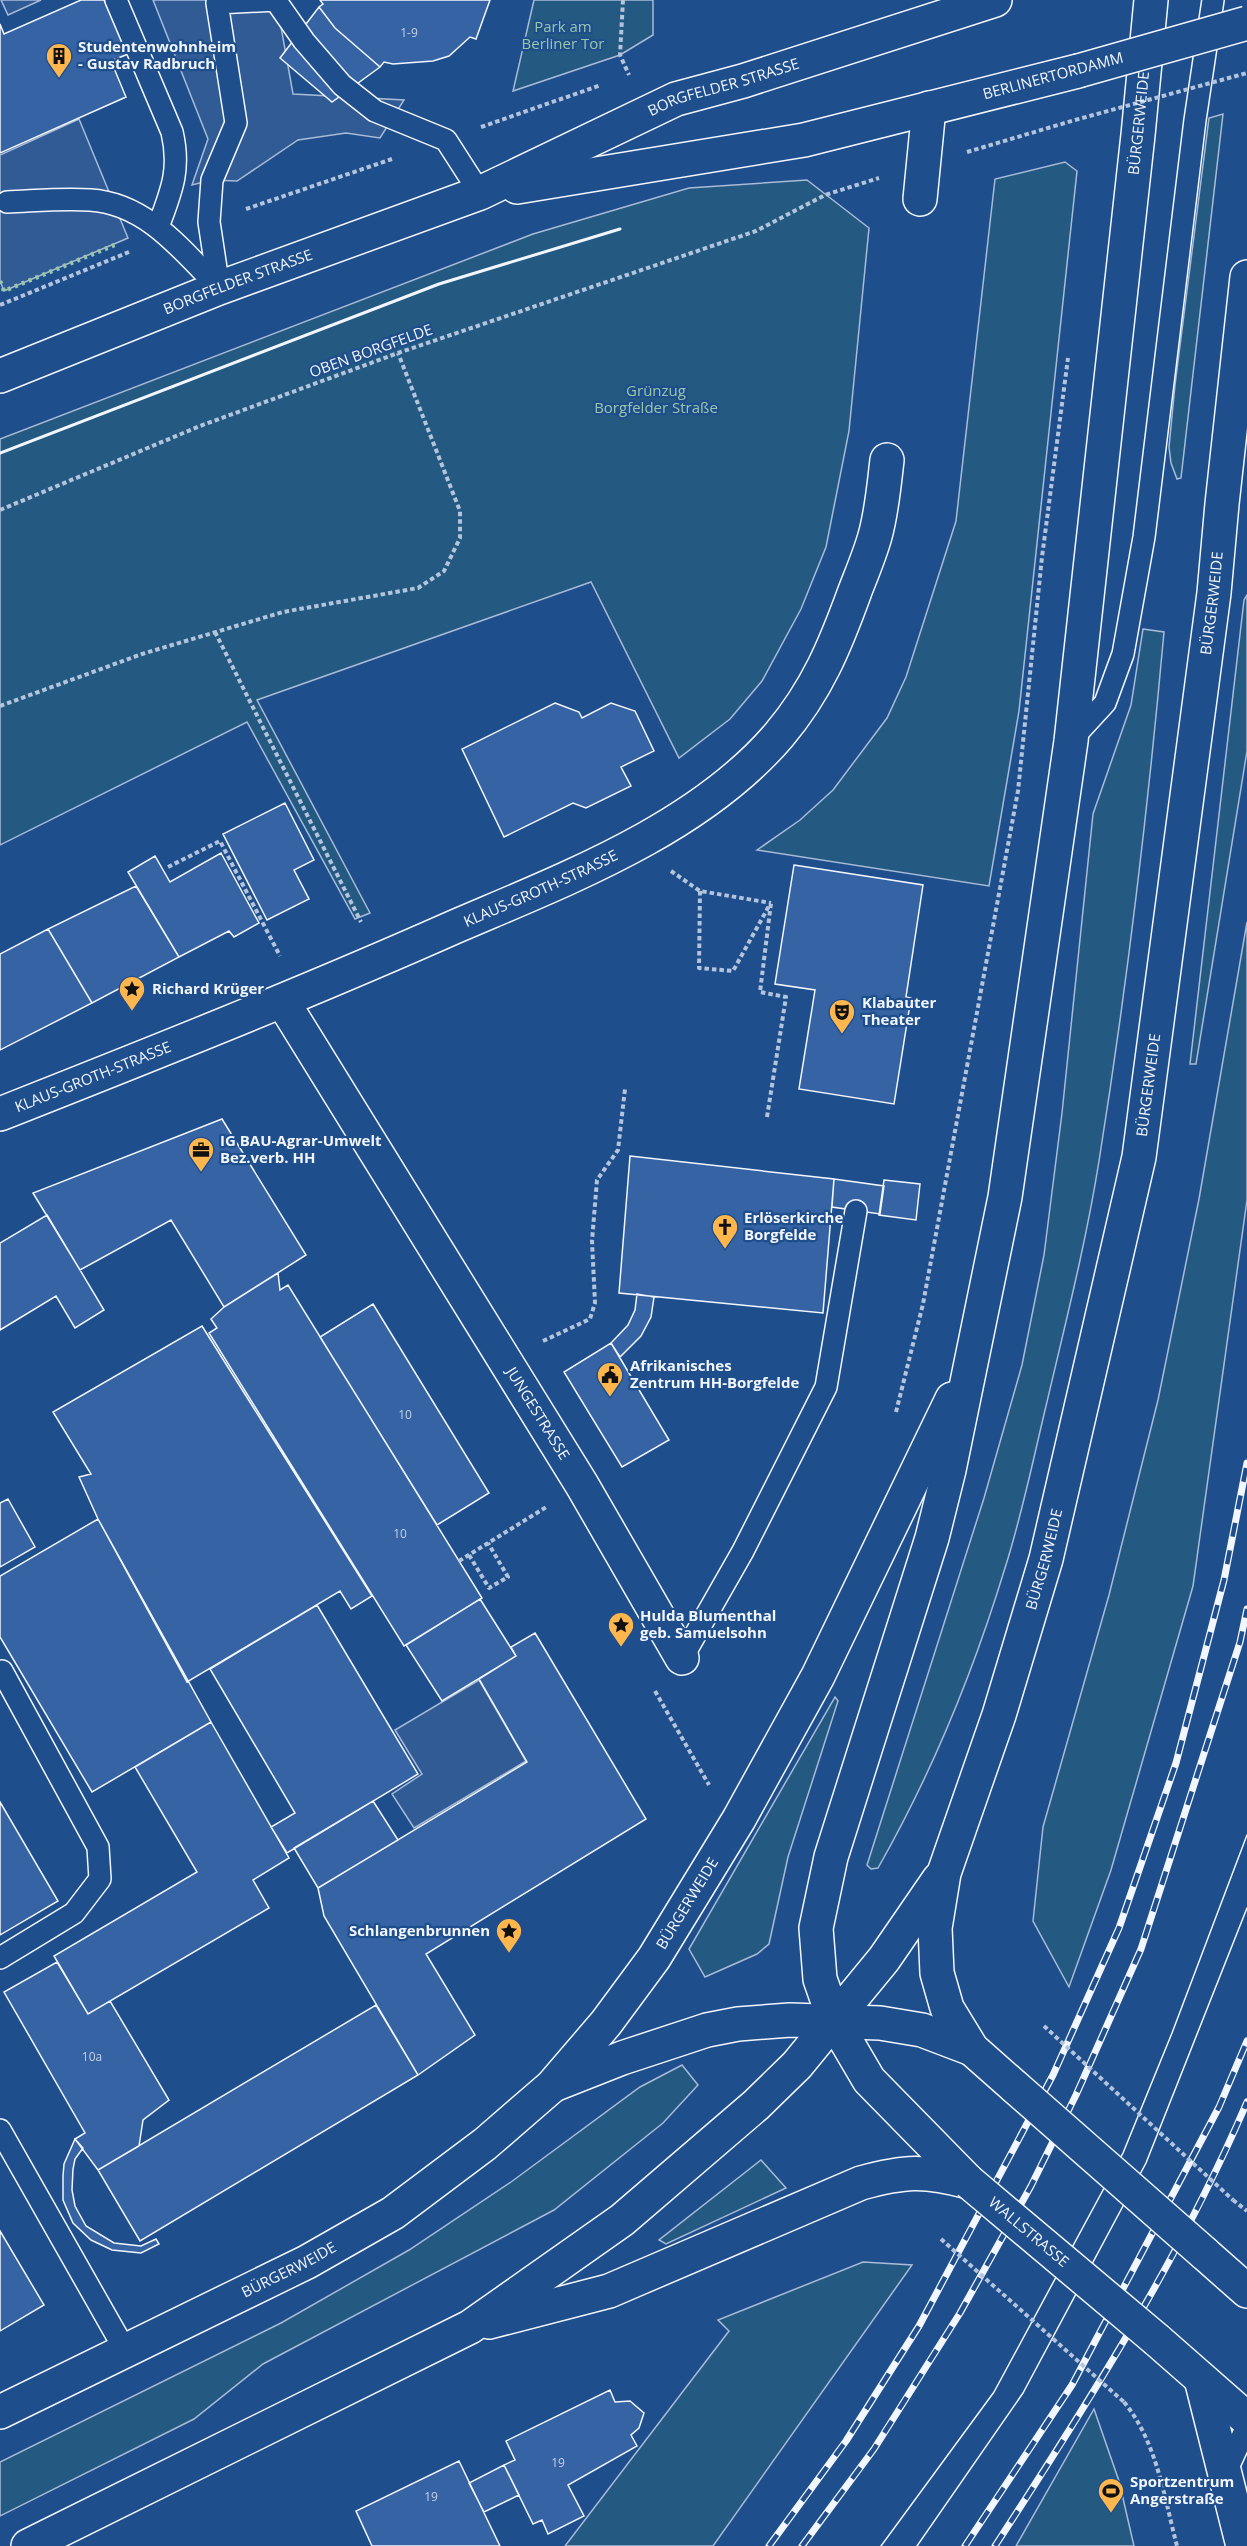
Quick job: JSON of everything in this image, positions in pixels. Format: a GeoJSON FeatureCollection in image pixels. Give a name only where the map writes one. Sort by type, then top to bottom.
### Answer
{"type":"FeatureCollection","features":[{"type":"Feature","properties":{"kind":"main road","name":"BÜRGERWEIDE"},"geometry":{"type":"LineString","coordinates":[[835,2022],[820,1979],[816,1928],[831,1857],[932,1538],[974,1351],[1005,1197],[1071,741],[1151,0]]}},
{"type":"Feature","properties":{"kind":"main road","name":"BORGFELDER STRASSE"},"geometry":{"type":"LineString","coordinates":[[0,376],[219,288],[480,193],[676,99],[743,81],[986,2]]}},
{"type":"Feature","properties":{"kind":"main road","name":"BERLINERTORDAMM"},"geometry":{"type":"LineString","coordinates":[[929,108],[1078,71],[1247,23]]}},
{"type":"Feature","properties":{"kind":"main road","name":"BORGFELDER STRASSE"},"geometry":{"type":"LineString","coordinates":[[480,193],[804,140],[929,108]]}},
{"type":"Feature","properties":{"kind":"main road"},"geometry":{"type":"LineString","coordinates":[[920,200],[929,108]]}},
{"type":"Feature","properties":{"kind":"main road","name":"BÜRGERWEIDE"},"geometry":{"type":"LineString","coordinates":[[972,2049],[947,2008],[937,1973],[935,1928],[944,1873],[999,1715],[1046,1559],[1139,1156],[1214,593],[1247,278]]}},
{"type":"Feature","properties":{"kind":"main road","name":"KLAUS-GROTH-STRASSE"},"geometry":{"type":"LineString","coordinates":[[0,1114],[283,1002],[380,960],[604,862],[685,815],[745,769],[778,736],[812,691],[833,652],[875,536],[887,460]]}},
{"type":"Feature","properties":{"kind":"main road","name":"JUNGESTRASSE"},"geometry":{"type":"LineString","coordinates":[[283,1002],[582,1485],[682,1658]]}},
{"type":"Feature","properties":{"kind":"main road","name":"BÜRGERWEIDE"},"geometry":{"type":"LineString","coordinates":[[0,2412],[307,2262],[393,2213],[485,2144],[552,2086],[606,2023],[654,1958],[738,1819],[818,1676],[974,1351]]}},
{"type":"Feature","properties":{"kind":"main road","name":"BÜRGERWEIDE"},"geometry":{"type":"LineString","coordinates":[[30,2546],[470,2327],[622,2220],[756,2105],[797,2065],[835,2022],[884,1959],[944,1873]]}},
{"type":"Feature","properties":{"kind":"main road","name":"BÜRGERWEIDE"},"geometry":{"type":"LineString","coordinates":[[552,2086],[622,2058],[706,2031],[738,2024],[790,2020],[880,2024],[922,2030],[972,2049]]}},
{"type":"Feature","properties":{"kind":"main road","name":"WALLSTRASSE"},"geometry":{"type":"LineString","coordinates":[[835,2022],[869,2080],[969,2182],[1247,2419]]}},
{"type":"Feature","properties":{"kind":"main road"},"geometry":{"type":"LineString","coordinates":[[972,2049],[1247,2290]]}},
{"type":"Feature","properties":{"kind":"main road","name":"BÜRGERWEIDE"},"geometry":{"type":"LineString","coordinates":[[470,2327],[609,2291],[861,2183],[895,2174],[934,2173],[969,2182]]}},
{"type":"Feature","properties":{"kind":"main road"},"geometry":{"type":"LineString","coordinates":[[1201,2379],[1243,2546]]}},
{"type":"Feature","properties":{"kind":"lane"},"geometry":{"type":"LineString","coordinates":[[116,0],[172,132],[175,146],[176,173],[158,227]]}},
{"type":"Feature","properties":{"kind":"lane"},"geometry":{"type":"LineString","coordinates":[[1071,741],[1106,703],[1123,654],[1144,537],[1195,120],[1213,0]]}},
{"type":"Feature","properties":{"kind":"lane"},"geometry":{"type":"LineString","coordinates":[[219,288],[209,222],[212,180],[236,123],[217,3],[276,1],[304,41],[342,85],[375,111],[446,140],[480,193]]}},
{"type":"Feature","properties":{"kind":"lane"},"geometry":{"type":"LineString","coordinates":[[7,202],[92,200],[130,210],[158,227],[219,288]]}},
{"type":"Feature","properties":{"kind":"lane"},"geometry":{"type":"LineString","coordinates":[[682,1658],[743,1551],[826,1387],[856,1211]]}},
{"type":"Feature","properties":{"kind":"lane"},"geometry":{"type":"LineString","coordinates":[[0,1958],[74,1913],[100,1879],[98,1847],[2,1671]]}},
{"type":"Feature","properties":{"kind":"lane"},"geometry":{"type":"LineString","coordinates":[[0,2130],[125,2350]]}},
{"type":"Feature","properties":{"kind":"lane"},"geometry":{"type":"LineString","coordinates":[[1225,2474],[1247,2426]]}},
{"type":"Feature","properties":{"kind":"path"},"geometry":{"type":"LineString","coordinates":[[624,0],[620,54],[629,75]]}},
{"type":"Feature","properties":{"kind":"path","name":"OBEN BORGFELDE"},"geometry":{"type":"LineString","coordinates":[[0,510],[200,426],[398,353],[756,231],[825,195],[1075,120],[1247,73]]}},
{"type":"Feature","properties":{"kind":"path"},"geometry":{"type":"LineString","coordinates":[[894,1423],[923,1304],[1018,791],[1042,557],[1069,348]]}},
{"type":"Feature","properties":{"kind":"path"},"geometry":{"type":"LineString","coordinates":[[0,706],[142,654],[283,612],[418,588],[444,571],[460,538],[459,512],[398,353]]}},
{"type":"Feature","properties":{"kind":"path"},"geometry":{"type":"LineString","coordinates":[[215,632],[380,960]]}},
{"type":"Feature","properties":{"kind":"path"},"geometry":{"type":"LineString","coordinates":[[168,867],[220,841],[258,915]]}},
{"type":"Feature","properties":{"kind":"path"},"geometry":{"type":"LineString","coordinates":[[700,891],[771,903],[733,971],[699,968],[700,891]]}},
{"type":"Feature","properties":{"kind":"path"},"geometry":{"type":"LineString","coordinates":[[767,1117],[786,997],[760,993],[771,903]]}},
{"type":"Feature","properties":{"kind":"path"},"geometry":{"type":"LineString","coordinates":[[504,1360],[590,1319],[596,1303],[592,1241],[597,1180],[618,1150],[625,1089]]}},
{"type":"Feature","properties":{"kind":"path"},"geometry":{"type":"LineString","coordinates":[[459,1561],[582,1485]]}},
{"type":"Feature","properties":{"kind":"path"},"geometry":{"type":"LineString","coordinates":[[469,1555],[489,1588],[508,1577],[488,1543]]}},
{"type":"Feature","properties":{"kind":"path"},"geometry":{"type":"LineString","coordinates":[[682,1658],[652,1686],[718,1800],[738,1819]]}},
{"type":"Feature","properties":{"kind":"path"},"geometry":{"type":"LineString","coordinates":[[1044,2026],[1247,2211]]}},
{"type":"Feature","properties":{"kind":"path"},"geometry":{"type":"LineString","coordinates":[[941,2239],[1124,2403],[1134,2415],[1155,2461],[1177,2546]]}},
{"type":"Feature","properties":{"kind":"green space","name":"Park am Berliner Tor"},"geometry":{"type":"Polygon","coordinates":[[[534,0],[653,0],[653,35],[620,55],[513,91],[534,0]]]}},
{"type":"Feature","properties":{"kind":"green space"},"geometry":{"type":"Polygon","coordinates":[[[1223,114],[1181,478],[1177,479],[1171,463],[1169,447],[1175,385],[1209,118],[1223,114]]]}},
{"type":"Feature","properties":{"kind":"green space"},"geometry":{"type":"Polygon","coordinates":[[[1065,162],[1077,171],[1019,711],[989,886],[757,850],[800,820],[833,790],[887,718],[906,677],[956,521],[995,179],[1065,162]]]}},
{"type":"Feature","properties":{"kind":"green space","name":"Grünzug Borgfelder Straße"},"geometry":{"type":"Polygon","coordinates":[[[807,180],[869,228],[849,431],[826,547],[801,609],[762,681],[730,719],[679,758],[591,582],[257,700],[370,913],[355,919],[247,722],[0,845],[0,439],[533,234],[689,188],[807,180]]]}},
{"type":"Feature","properties":{"kind":"green space"},"geometry":{"type":"Polygon","coordinates":[[[1247,595],[1247,751],[1196,1064],[1190,1064],[1244,600],[1247,595]]]}},
{"type":"Feature","properties":{"kind":"green space"},"geometry":{"type":"Polygon","coordinates":[[[1143,629],[1164,632],[1158,698],[1119,1029],[1094,1192],[1082,1253],[1022,1508],[993,1607],[950,1722],[916,1796],[878,1868],[871,1869],[867,1865],[984,1498],[1022,1365],[1044,1255],[1062,1113],[1093,814],[1131,705],[1143,629]]]}},
{"type":"Feature","properties":{"kind":"green space"},"geometry":{"type":"Polygon","coordinates":[[[1247,922],[1247,1200],[1193,1586],[1111,1870],[1069,1987],[1033,1921],[1043,1827],[1109,1595],[1158,1400],[1199,1199],[1247,922]]]}},
{"type":"Feature","properties":{"kind":"green space"},"geometry":{"type":"Polygon","coordinates":[[[835,1697],[838,1701],[788,1857],[769,1944],[757,1954],[705,1977],[689,1949],[835,1697]]]}},
{"type":"Feature","properties":{"kind":"green space"},"geometry":{"type":"Polygon","coordinates":[[[682,2065],[698,2085],[663,2123],[554,2210],[263,2364],[194,2419],[0,2516],[0,2462],[281,2323],[409,2250],[511,2182],[640,2087],[682,2065]]]}},
{"type":"Feature","properties":{"kind":"green space"},"geometry":{"type":"Polygon","coordinates":[[[761,2160],[786,2188],[666,2244],[659,2240],[761,2160]]]}},
{"type":"Feature","properties":{"kind":"green space"},"geometry":{"type":"Polygon","coordinates":[[[863,2262],[912,2265],[713,2546],[565,2546],[729,2331],[718,2320],[863,2262]]]}},
{"type":"Feature","properties":{"kind":"green space"},"geometry":{"type":"Polygon","coordinates":[[[1094,2409],[1119,2481],[1134,2546],[1016,2546],[1094,2409]]]}},
{"type":"Feature","properties":{"kind":"shaded area"},"geometry":{"type":"Polygon","coordinates":[[[1,0],[41,0],[8,15],[1,0]]]}},
{"type":"Feature","properties":{"kind":"shaded area"},"geometry":{"type":"Polygon","coordinates":[[[153,0],[287,0],[281,27],[293,94],[404,100],[380,138],[346,133],[298,140],[237,181],[212,180],[192,185],[208,139],[153,0]]]}},
{"type":"Feature","properties":{"kind":"shaded area"},"geometry":{"type":"Polygon","coordinates":[[[79,119],[128,238],[4,291],[0,281],[0,155],[79,119]]]}},
{"type":"Feature","properties":{"kind":"shaded area"},"geometry":{"type":"Polygon","coordinates":[[[479,1680],[526,1761],[414,1828],[392,1794],[422,1774],[395,1730],[479,1680]]]}},
{"type":"Feature","properties":{"kind":"building","name":"Studentenwohnheim - Gustav Radbruch"},"geometry":{"type":"Polygon","coordinates":[[[81,0],[104,0],[128,54],[111,61],[126,97],[0,153],[0,24],[4,34],[81,0]]]}},
{"type":"Feature","properties":{"kind":"building"},"geometry":{"type":"Polygon","coordinates":[[[320,0],[490,0],[476,39],[470,37],[449,56],[433,61],[393,64],[384,62],[380,67],[335,28],[319,7],[323,4],[320,0]]]}},
{"type":"Feature","properties":{"kind":"building"},"geometry":{"type":"Polygon","coordinates":[[[319,7],[335,28],[380,67],[332,102],[280,58],[319,7]]]}},
{"type":"Feature","properties":{"kind":"building"},"geometry":{"type":"Polygon","coordinates":[[[555,703],[579,712],[582,718],[611,703],[635,711],[654,751],[621,767],[631,786],[586,808],[573,803],[504,837],[462,749],[555,703]]]}},
{"type":"Feature","properties":{"kind":"building"},"geometry":{"type":"Polygon","coordinates":[[[285,803],[314,860],[294,870],[309,899],[267,920],[223,834],[285,803]]]}},
{"type":"Feature","properties":{"kind":"building"},"geometry":{"type":"Polygon","coordinates":[[[221,853],[259,923],[234,937],[229,931],[179,957],[128,872],[155,856],[170,882],[221,853]]]}},
{"type":"Feature","properties":{"kind":"building"},"geometry":{"type":"Polygon","coordinates":[[[794,865],[923,885],[906,997],[911,998],[894,1104],[799,1089],[815,990],[775,984],[794,865]]]}},
{"type":"Feature","properties":{"kind":"building"},"geometry":{"type":"Polygon","coordinates":[[[136,886],[179,957],[92,1003],[48,929],[136,886]]]}},
{"type":"Feature","properties":{"kind":"building"},"geometry":{"type":"Polygon","coordinates":[[[48,929],[92,1003],[0,1050],[0,954],[48,929]]]}},
{"type":"Feature","properties":{"kind":"building"},"geometry":{"type":"Polygon","coordinates":[[[222,1119],[306,1255],[224,1307],[171,1220],[80,1270],[33,1193],[222,1119]]]}},
{"type":"Feature","properties":{"kind":"building","name":"Erlöserkirche Borgfelde"},"geometry":{"type":"Polygon","coordinates":[[[630,1156],[834,1179],[823,1313],[619,1293],[630,1156]]]}},
{"type":"Feature","properties":{"kind":"building"},"geometry":{"type":"Polygon","coordinates":[[[834,1179],[884,1186],[880,1214],[832,1207],[834,1179]]]}},
{"type":"Feature","properties":{"kind":"building"},"geometry":{"type":"Polygon","coordinates":[[[884,1180],[920,1184],[916,1220],[879,1215],[884,1180]]]}},
{"type":"Feature","properties":{"kind":"building"},"geometry":{"type":"Polygon","coordinates":[[[47,1215],[104,1310],[75,1328],[56,1296],[0,1330],[0,1243],[47,1215]]]}},
{"type":"Feature","properties":{"kind":"building"},"geometry":{"type":"Polygon","coordinates":[[[278,1273],[280,1290],[288,1285],[482,1598],[404,1646],[209,1333],[217,1328],[211,1319],[224,1307],[278,1273]]]}},
{"type":"Feature","properties":{"kind":"building"},"geometry":{"type":"Polygon","coordinates":[[[637,1294],[654,1297],[651,1317],[641,1336],[620,1357],[611,1343],[628,1325],[635,1310],[637,1294]]]}},
{"type":"Feature","properties":{"kind":"building"},"geometry":{"type":"Polygon","coordinates":[[[373,1304],[489,1493],[437,1525],[320,1337],[373,1304]]]}},
{"type":"Feature","properties":{"kind":"building"},"geometry":{"type":"Polygon","coordinates":[[[202,1326],[372,1596],[351,1609],[340,1591],[187,1682],[98,1519],[79,1477],[91,1474],[53,1412],[202,1326]]]}},
{"type":"Feature","properties":{"kind":"building"},"geometry":{"type":"Polygon","coordinates":[[[611,1343],[669,1440],[622,1467],[564,1372],[611,1343]]]}},
{"type":"Feature","properties":{"kind":"building"},"geometry":{"type":"Polygon","coordinates":[[[8,1499],[35,1547],[0,1567],[0,1503],[8,1499]]]}},
{"type":"Feature","properties":{"kind":"building"},"geometry":{"type":"Polygon","coordinates":[[[98,1519],[211,1722],[92,1792],[0,1637],[0,1576],[98,1519]]]}},
{"type":"Feature","properties":{"kind":"building"},"geometry":{"type":"Polygon","coordinates":[[[480,1599],[516,1656],[442,1701],[406,1645],[480,1599]]]}},
{"type":"Feature","properties":{"kind":"building"},"geometry":{"type":"Polygon","coordinates":[[[317,1605],[418,1774],[287,1853],[271,1827],[295,1813],[210,1669],[317,1605]]]}},
{"type":"Feature","properties":{"kind":"building"},"geometry":{"type":"Polygon","coordinates":[[[535,1633],[646,1819],[426,1954],[475,2035],[418,2075],[324,1916],[318,1888],[527,1762],[479,1679],[516,1656],[511,1647],[535,1633]]]}},
{"type":"Feature","properties":{"kind":"building"},"geometry":{"type":"Polygon","coordinates":[[[211,1722],[289,1858],[253,1880],[269,1908],[88,2014],[54,1956],[197,1872],[135,1767],[211,1722]]]}},
{"type":"Feature","properties":{"kind":"building"},"geometry":{"type":"Polygon","coordinates":[[[373,1801],[398,1840],[318,1888],[294,1848],[373,1801]]]}},
{"type":"Feature","properties":{"kind":"building"},"geometry":{"type":"Polygon","coordinates":[[[0,1802],[58,1901],[0,1935],[0,1802]]]}},
{"type":"Feature","properties":{"kind":"building"},"geometry":{"type":"Polygon","coordinates":[[[57,1962],[88,2014],[110,2001],[169,2100],[143,2120],[139,2146],[98,2170],[75,2139],[85,2133],[4,1992],[57,1962]]]}},
{"type":"Feature","properties":{"kind":"building"},"geometry":{"type":"Polygon","coordinates":[[[376,2005],[418,2075],[140,2241],[98,2170],[376,2005]]]}},
{"type":"Feature","properties":{"kind":"building"},"geometry":{"type":"Polygon","coordinates":[[[75,2139],[83,2148],[75,2159],[72,2190],[75,2206],[86,2226],[114,2243],[141,2246],[156,2239],[159,2244],[141,2253],[112,2250],[91,2240],[73,2223],[63,2200],[63,2176],[64,2164],[75,2139]]]}},
{"type":"Feature","properties":{"kind":"building"},"geometry":{"type":"Polygon","coordinates":[[[0,2231],[44,2305],[0,2331],[0,2231]]]}},
{"type":"Feature","properties":{"kind":"building"},"geometry":{"type":"Polygon","coordinates":[[[610,2390],[615,2402],[630,2401],[644,2413],[639,2428],[631,2435],[637,2446],[568,2485],[584,2516],[548,2534],[542,2520],[533,2524],[504,2465],[515,2460],[506,2441],[610,2390]]]}},
{"type":"Feature","properties":{"kind":"building"},"geometry":{"type":"Polygon","coordinates":[[[459,2461],[500,2546],[372,2546],[356,2511],[459,2461]]]}},
{"type":"Feature","properties":{"kind":"building"},"geometry":{"type":"Polygon","coordinates":[[[504,2465],[519,2495],[484,2512],[469,2483],[504,2465]]]}},
{"type":"Feature","properties":{"kind":"tram line"},"geometry":{"type":"LineString","coordinates":[[881,2546],[994,2392],[1123,2153],[1172,2033],[1247,1835]]}},
{"type":"Feature","properties":{"kind":"tram line"},"geometry":{"type":"LineString","coordinates":[[917,2546],[1023,2393],[1146,2163],[1247,1908]]}},
{"type":"Feature","properties":{"kind":"railway"},"geometry":{"type":"LineString","coordinates":[[769,2546],[846,2441],[919,2326],[1053,2075],[1119,1928],[1176,1763],[1224,1580],[1247,1463]]}},
{"type":"Feature","properties":{"kind":"railway"},"geometry":{"type":"LineString","coordinates":[[802,2546],[874,2449],[960,2313],[1031,2186],[1076,2095],[1141,1949],[1240,1642],[1247,1609]]}},
{"type":"Feature","properties":{"kind":"railway"},"geometry":{"type":"LineString","coordinates":[[965,2546],[1072,2385],[1219,2107],[1247,2041]]}},
{"type":"Feature","properties":{"kind":"railway"},"geometry":{"type":"LineString","coordinates":[[995,2546],[1131,2329],[1192,2218],[1247,2102]]}},
{"type":"Feature","properties":{"kind":"hedge"},"geometry":{"type":"LineString","coordinates":[[0,281],[4,291],[117,244]]}},
{"type":"Feature","properties":{"kind":"wall"},"geometry":{"type":"LineString","coordinates":[[0,453],[439,284],[620,229]]}},
{"type":"Feature","properties":{"kind":"place","name":"Studentenwohnheim - Gustav Radbruch"},"geometry":{"type":"Point","coordinates":[59,79]}},
{"type":"Feature","properties":{"kind":"place","name":"Richard Krüger"},"geometry":{"type":"Point","coordinates":[132,1012]}},
{"type":"Feature","properties":{"kind":"place","name":"Klabauter Theater"},"geometry":{"type":"Point","coordinates":[842,1035]}},
{"type":"Feature","properties":{"kind":"place","name":"IG BAU-Agrar-Umwelt Bez.verb. HH"},"geometry":{"type":"Point","coordinates":[201,1173]}},
{"type":"Feature","properties":{"kind":"place","name":"Erlöserkirche Borgfelde"},"geometry":{"type":"Point","coordinates":[725,1250]}},
{"type":"Feature","properties":{"kind":"place","name":"Afrikanisches Zentrum HH-Borgfelde"},"geometry":{"type":"Point","coordinates":[610,1398]}},
{"type":"Feature","properties":{"kind":"place","name":"Hulda Blumenthal geb. Samuelsohn"},"geometry":{"type":"Point","coordinates":[621,1648]}},
{"type":"Feature","properties":{"kind":"place","name":"Schlangenbrunnen"},"geometry":{"type":"Point","coordinates":[509,1954]}},
{"type":"Feature","properties":{"kind":"place","name":"Sportzentrum Angerstraße"},"geometry":{"type":"Point","coordinates":[1111,2514]}}]}
